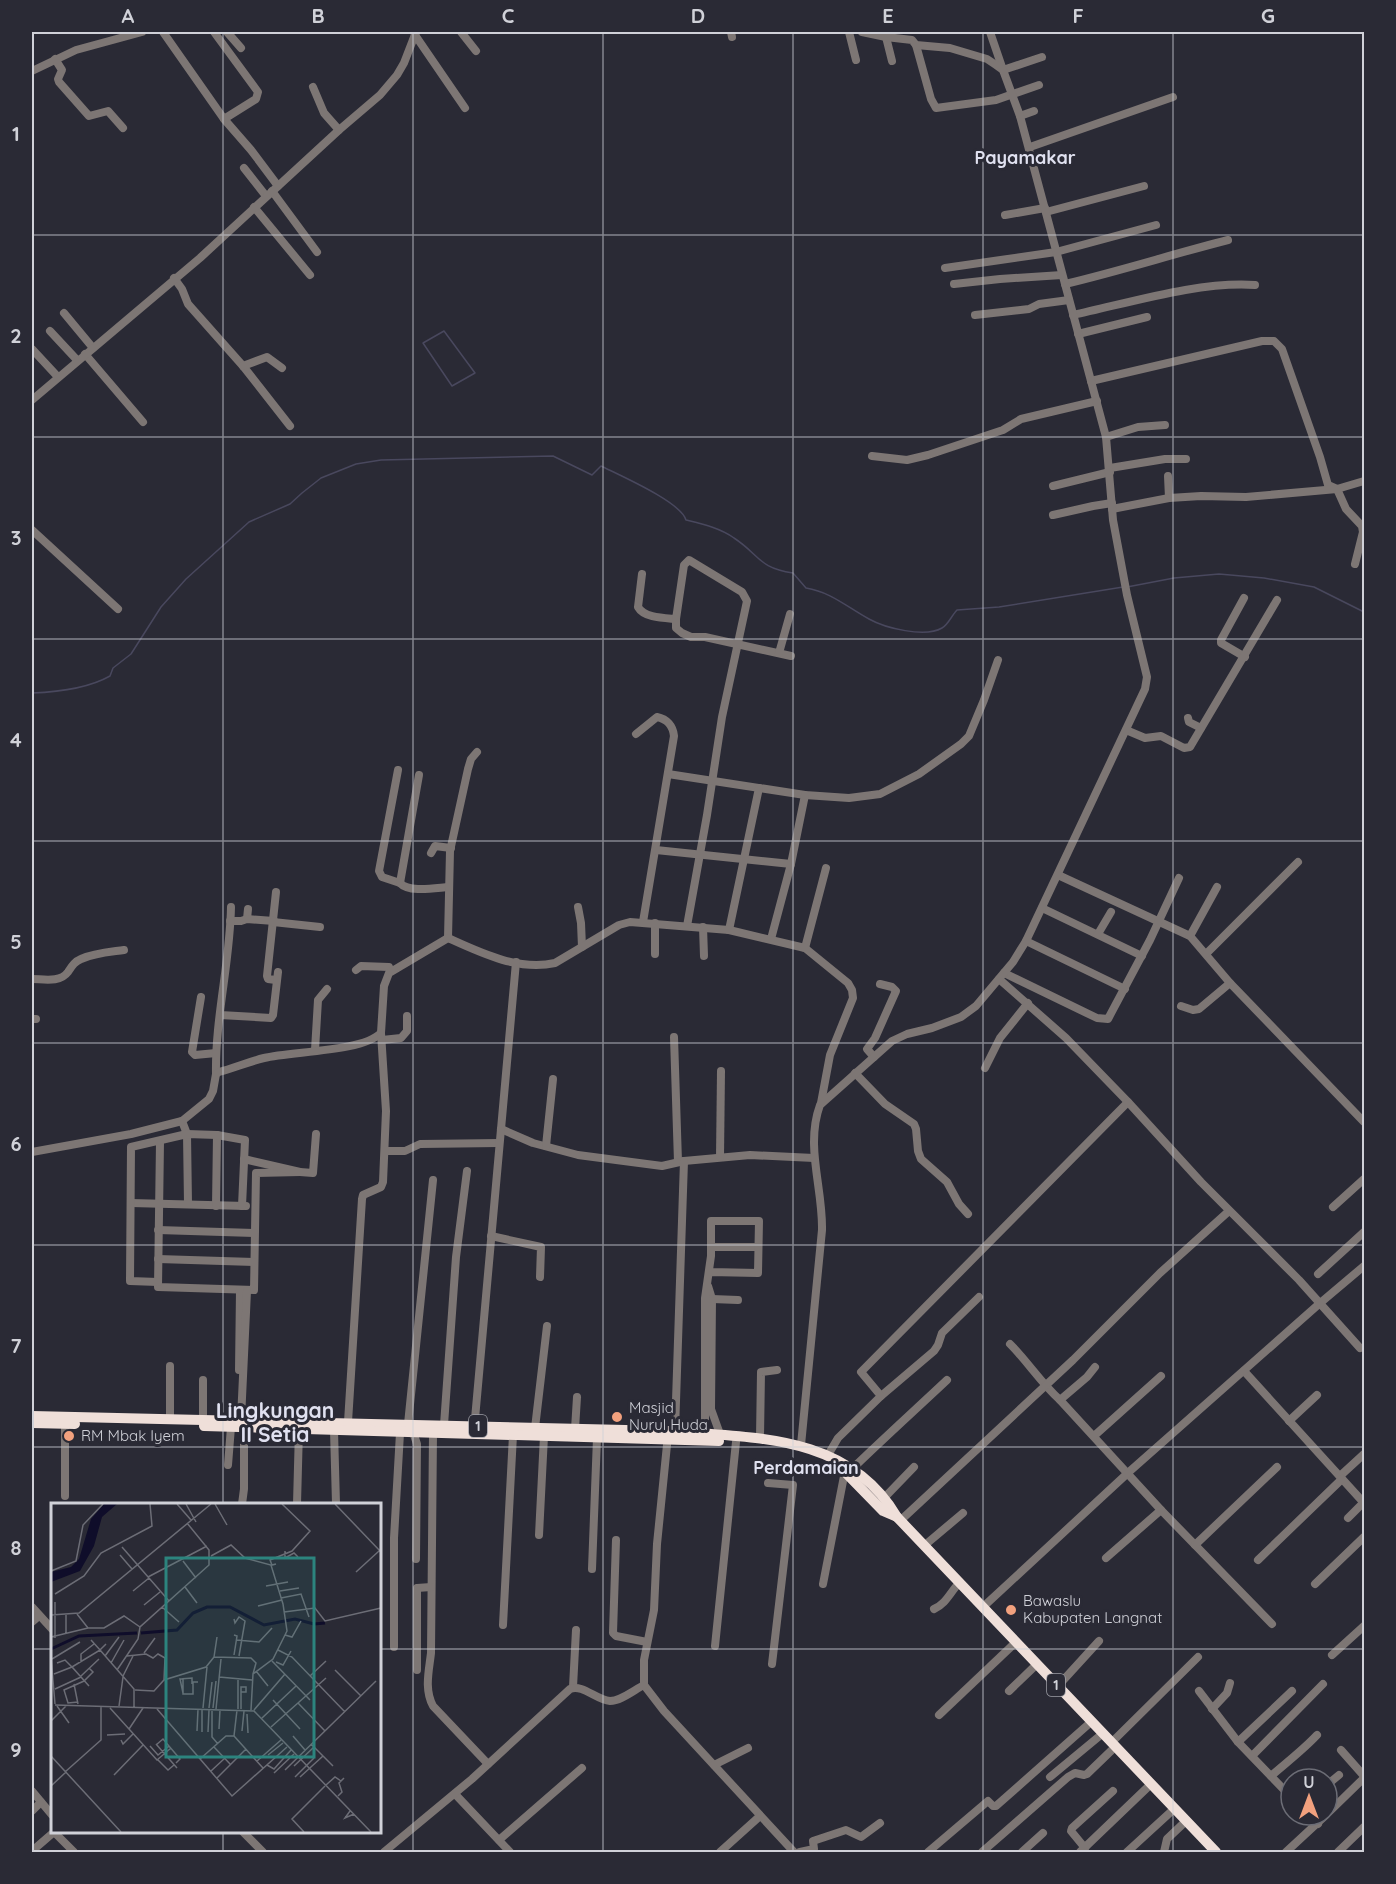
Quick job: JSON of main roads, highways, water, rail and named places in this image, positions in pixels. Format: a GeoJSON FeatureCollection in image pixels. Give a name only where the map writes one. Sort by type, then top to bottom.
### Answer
{"type":"FeatureCollection","features":[{"type":"Feature","properties":{"kind":"highway","name":"1"},"geometry":{"type":"LineString","coordinates":[[32,1416],[203,1419],[299,1429],[400,1433],[410,1428],[444,1425],[513,1435],[575,1429],[720,1434],[760,1437],[801,1445],[828,1455],[885,1497],[899,1518],[1015,1643],[1215,1852]]}},
{"type":"Feature","properties":{"kind":"highway","name":"1"},"geometry":{"type":"LineString","coordinates":[[32,1424],[231,1427],[242,1423],[348,1422],[410,1428],[433,1433],[474,1429],[540,1432],[597,1438],[670,1434],[772,1445],[802,1450],[848,1470],[883,1511],[899,1518]]}},
{"type":"Feature","properties":{"kind":"waterway"},"geometry":{"type":"LineString","coordinates":[[444,331],[475,373],[452,386],[423,343],[444,331]]}},
{"type":"Feature","properties":{"kind":"waterway"},"geometry":{"type":"LineString","coordinates":[[32,693],[72,689],[110,676],[113,668],[131,654],[161,607],[186,579],[249,522],[290,504],[321,478],[356,464],[381,460],[553,456],[592,475],[601,466],[662,497],[682,513],[686,520],[729,535],[766,564],[781,571],[793,573],[806,588],[831,596],[876,622],[905,631],[935,631],[946,625],[957,610],[999,607],[1123,587]]}},
{"type":"Feature","properties":{"kind":"waterway"},"geometry":{"type":"LineString","coordinates":[[1127,587],[1174,578],[1219,574],[1264,578],[1314,587],[1364,612]]}},
{"type":"Feature","properties":{"kind":"place","name":"Masjid Nurul Huda"},"geometry":{"type":"Point","coordinates":[617,1417]}},
{"type":"Feature","properties":{"kind":"place","name":"RM Mbak Iyem"},"geometry":{"type":"Point","coordinates":[69,1436]}},
{"type":"Feature","properties":{"kind":"place","name":"Bawaslu Kabupaten Langnat"},"geometry":{"type":"Point","coordinates":[1011,1610]}},
{"type":"Feature","properties":{"kind":"district","name":"Payamakar"},"geometry":{"type":"Point","coordinates":[1025,158]}},
{"type":"Feature","properties":{"kind":"district","name":"Lingkungan II Setia"},"geometry":{"type":"Point","coordinates":[275,1423]}},
{"type":"Feature","properties":{"kind":"district","name":"Perdamaian"},"geometry":{"type":"Point","coordinates":[806,1468]}}]}
